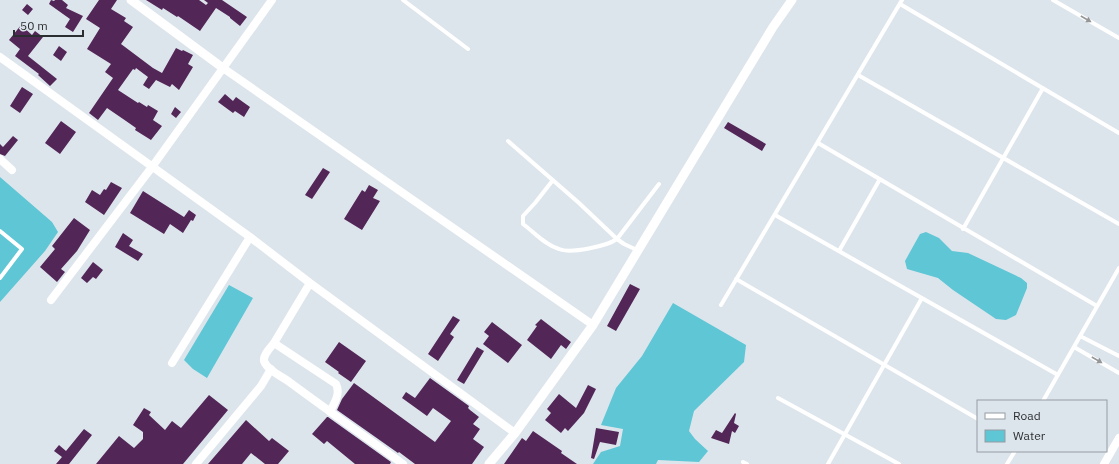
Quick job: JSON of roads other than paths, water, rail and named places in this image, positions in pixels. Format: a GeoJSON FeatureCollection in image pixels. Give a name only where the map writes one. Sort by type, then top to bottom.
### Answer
{"type":"FeatureCollection","features":[{"type":"Feature","properties":{"kind":"street"},"geometry":{"type":"LineString","coordinates":[[131,0],[224,68],[593,325]]}},
{"type":"Feature","properties":{"kind":"street"},"geometry":{"type":"LineString","coordinates":[[51,300],[152,167],[272,0]]}},
{"type":"Feature","properties":{"kind":"street"},"geometry":{"type":"LineString","coordinates":[[489,464],[515,433],[593,325],[773,27],[792,0]]}},
{"type":"Feature","properties":{"kind":"street"},"geometry":{"type":"LineString","coordinates":[[0,57],[250,237],[310,283],[515,433]]}},
{"type":"Feature","properties":{"kind":"street"},"geometry":{"type":"LineString","coordinates":[[0,159],[12,170]]}},
{"type":"Feature","properties":{"kind":"street"},"geometry":{"type":"LineString","coordinates":[[172,363],[250,237]]}},
{"type":"Feature","properties":{"kind":"street"},"geometry":{"type":"LineString","coordinates":[[310,283],[264,358],[265,363],[271,369],[403,464]]}},
{"type":"Feature","properties":{"kind":"street"},"geometry":{"type":"LineString","coordinates":[[274,343],[336,384],[338,393],[330,412]]}},
{"type":"Feature","properties":{"kind":"street"},"geometry":{"type":"LineString","coordinates":[[196,464],[260,386],[271,369]]}},
{"type":"Feature","properties":{"kind":"street"},"geometry":{"type":"LineString","coordinates":[[1104,464],[1119,438]]}},
{"type":"Feature","properties":{"kind":"lane"},"geometry":{"type":"LineString","coordinates":[[403,0],[468,49]]}},
{"type":"Feature","properties":{"kind":"lane"},"geometry":{"type":"LineString","coordinates":[[1053,0],[1119,38]]}},
{"type":"Feature","properties":{"kind":"lane"},"geometry":{"type":"LineString","coordinates":[[721,305],[901,2],[1119,133]]}},
{"type":"Feature","properties":{"kind":"lane"},"geometry":{"type":"LineString","coordinates":[[858,75],[1119,224]]}},
{"type":"Feature","properties":{"kind":"lane"},"geometry":{"type":"LineString","coordinates":[[963,229],[1043,88]]}},
{"type":"Feature","properties":{"kind":"lane"},"geometry":{"type":"LineString","coordinates":[[508,141],[617,239],[638,251]]}},
{"type":"Feature","properties":{"kind":"lane"},"geometry":{"type":"LineString","coordinates":[[818,143],[1097,306]]}},
{"type":"Feature","properties":{"kind":"lane"},"geometry":{"type":"LineString","coordinates":[[838,251],[880,179]]}},
{"type":"Feature","properties":{"kind":"lane"},"geometry":{"type":"LineString","coordinates":[[553,180],[523,216],[523,224],[545,242],[560,250],[576,250],[612,243],[617,239],[659,184]]}},
{"type":"Feature","properties":{"kind":"lane"},"geometry":{"type":"LineString","coordinates":[[775,215],[1058,375]]}},
{"type":"Feature","properties":{"kind":"lane"},"geometry":{"type":"LineString","coordinates":[[0,231],[22,249],[0,278]]}},
{"type":"Feature","properties":{"kind":"lane"},"geometry":{"type":"LineString","coordinates":[[1044,400],[1119,268]]}},
{"type":"Feature","properties":{"kind":"lane"},"geometry":{"type":"LineString","coordinates":[[736,279],[977,418]]}},
{"type":"Feature","properties":{"kind":"lane"},"geometry":{"type":"LineString","coordinates":[[828,464],[922,298]]}},
{"type":"Feature","properties":{"kind":"lane"},"geometry":{"type":"LineString","coordinates":[[1080,336],[1119,356]]}},
{"type":"Feature","properties":{"kind":"lane"},"geometry":{"type":"LineString","coordinates":[[1074,347],[1119,373]]}},
{"type":"Feature","properties":{"kind":"lane"},"geometry":{"type":"LineString","coordinates":[[778,398],[899,464]]}},
{"type":"Feature","properties":{"kind":"lane"},"geometry":{"type":"LineString","coordinates":[[1007,464],[1014,452]]}},
{"type":"Feature","properties":{"kind":"water"},"geometry":{"type":"Polygon","coordinates":[[[0,177],[52,222],[58,232],[45,251],[0,302],[0,177]]]}},
{"type":"Feature","properties":{"kind":"water"},"geometry":{"type":"Polygon","coordinates":[[[926,232],[939,238],[952,251],[968,253],[1021,278],[1027,283],[1027,288],[1016,315],[1006,320],[996,319],[938,278],[907,269],[905,261],[920,234],[926,232]]]}},
{"type":"Feature","properties":{"kind":"water"},"geometry":{"type":"Polygon","coordinates":[[[229,285],[253,298],[207,378],[193,369],[184,360],[229,285]]]}},
{"type":"Feature","properties":{"kind":"water"},"geometry":{"type":"Polygon","coordinates":[[[673,303],[746,345],[744,362],[694,411],[689,431],[708,451],[699,462],[658,460],[656,464],[593,464],[601,452],[620,446],[623,429],[601,425],[616,388],[642,356],[673,303]]]}}]}
